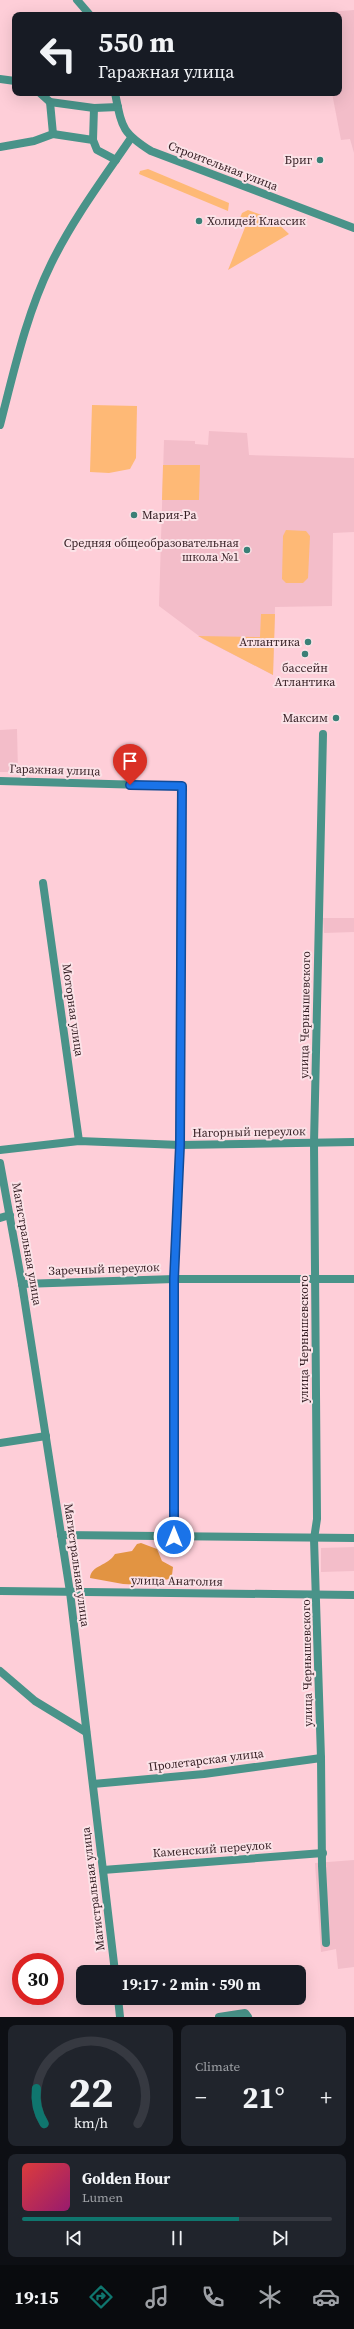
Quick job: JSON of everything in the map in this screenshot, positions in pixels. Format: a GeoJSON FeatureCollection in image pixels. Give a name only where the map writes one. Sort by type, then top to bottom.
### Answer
{"type":"FeatureCollection","features":[{"type":"Feature","properties":{"kind":"street"},"geometry":{"type":"LineString","coordinates":[[77,0],[87,12]]}},
{"type":"Feature","properties":{"kind":"street"},"geometry":{"type":"LineString","coordinates":[[0,79],[12,81]]}},
{"type":"Feature","properties":{"kind":"street"},"geometry":{"type":"LineString","coordinates":[[43,96],[50,102],[94,108],[118,107]]}},
{"type":"Feature","properties":{"kind":"street","name":"Строительная улица"},"geometry":{"type":"LineString","coordinates":[[116,96],[120,119],[131,138],[151,151],[354,228]]}},
{"type":"Feature","properties":{"kind":"street"},"geometry":{"type":"LineString","coordinates":[[50,102],[53,134]]}},
{"type":"Feature","properties":{"kind":"street"},"geometry":{"type":"LineString","coordinates":[[94,108],[93,140],[97,150],[116,160]]}},
{"type":"Feature","properties":{"kind":"street"},"geometry":{"type":"LineString","coordinates":[[0,147],[34,142],[53,134],[93,140]]}},
{"type":"Feature","properties":{"kind":"street"},"geometry":{"type":"LineString","coordinates":[[0,425],[25,332],[41,286],[75,220],[131,138]]}},
{"type":"Feature","properties":{"kind":"street","name":"улица Чернышевского"},"geometry":{"type":"LineString","coordinates":[[323,734],[314,1143],[317,1519],[314,1539],[317,1595],[326,1943]]}},
{"type":"Feature","properties":{"kind":"street","name":"Гаражная улица"},"geometry":{"type":"LineString","coordinates":[[0,781],[182,786],[180,1145]]}},
{"type":"Feature","properties":{"kind":"street","name":"Моторная улица"},"geometry":{"type":"LineString","coordinates":[[43,883],[79,1142]]}},
{"type":"Feature","properties":{"kind":"street","name":"Нагорный переулок"},"geometry":{"type":"LineString","coordinates":[[0,1150],[79,1142],[180,1145],[354,1142]]}},
{"type":"Feature","properties":{"kind":"street"},"geometry":{"type":"LineString","coordinates":[[174,1537],[174,1279],[180,1145]]}},
{"type":"Feature","properties":{"kind":"street","name":"Магистральная улица"},"geometry":{"type":"LineString","coordinates":[[0,1164],[22,1284],[70,1592],[114,1965]]}},
{"type":"Feature","properties":{"kind":"street"},"geometry":{"type":"LineString","coordinates":[[0,1218],[10,1216]]}},
{"type":"Feature","properties":{"kind":"street","name":"Заречный переулок"},"geometry":{"type":"LineString","coordinates":[[22,1284],[174,1279],[354,1278]]}},
{"type":"Feature","properties":{"kind":"street"},"geometry":{"type":"LineString","coordinates":[[0,1442],[46,1436]]}},
{"type":"Feature","properties":{"kind":"street"},"geometry":{"type":"LineString","coordinates":[[61,1535],[314,1539],[354,1538]]}},
{"type":"Feature","properties":{"kind":"street","name":"улица Анатолия"},"geometry":{"type":"LineString","coordinates":[[0,1591],[354,1595]]}},
{"type":"Feature","properties":{"kind":"street"},"geometry":{"type":"LineString","coordinates":[[0,1671],[35,1701],[86,1732]]}},
{"type":"Feature","properties":{"kind":"street","name":"Пролетарская улица"},"geometry":{"type":"LineString","coordinates":[[93,1784],[204,1774],[321,1758]]}},
{"type":"Feature","properties":{"kind":"street","name":"Каменский переулок"},"geometry":{"type":"LineString","coordinates":[[103,1870],[323,1853]]}},
{"type":"Feature","properties":{"kind":"street"},"geometry":{"type":"LineString","coordinates":[[119,2005],[120,2017]]}},
{"type":"Feature","properties":{"kind":"street"},"geometry":{"type":"LineString","coordinates":[[219,2017],[245,2013],[248,2017]]}},
{"type":"Feature","properties":{"kind":"shaded area"},"geometry":{"type":"Polygon","coordinates":[[[354,10],[354,153],[350,139],[341,140],[333,96],[342,96],[342,12],[329,12],[354,10]]]}},
{"type":"Feature","properties":{"kind":"shaded area"},"geometry":{"type":"Polygon","coordinates":[[[148,169],[229,203],[228,211],[139,174],[140,171],[148,169]]]}},
{"type":"Feature","properties":{"kind":"shaded area"},"geometry":{"type":"Polygon","coordinates":[[[248,210],[273,219],[289,234],[228,270],[246,225],[239,221],[242,213],[248,210]]]}},
{"type":"Feature","properties":{"kind":"shaded area"},"geometry":{"type":"Polygon","coordinates":[[[92,405],[137,406],[136,458],[130,469],[109,473],[90,472],[92,405]]]}},
{"type":"Feature","properties":{"kind":"shaded area","name":"Средняя общеобразовательная школа №1"},"geometry":{"type":"Polygon","coordinates":[[[209,431],[247,433],[249,455],[354,458],[354,532],[333,533],[332,606],[275,607],[273,675],[203,639],[159,606],[164,440],[195,441],[195,444],[208,445],[209,431]]]}},
{"type":"Feature","properties":{"kind":"shaded area"},"geometry":{"type":"Polygon","coordinates":[[[163,465],[200,465],[199,500],[162,500],[163,465]]]}},
{"type":"Feature","properties":{"kind":"shaded area"},"geometry":{"type":"Polygon","coordinates":[[[286,530],[306,531],[310,536],[308,578],[303,583],[286,583],[282,579],[283,536],[286,530]]]}},
{"type":"Feature","properties":{"kind":"shaded area"},"geometry":{"type":"Polygon","coordinates":[[[261,614],[275,614],[273,675],[198,636],[260,637],[261,614]]]}},
{"type":"Feature","properties":{"kind":"shaded area"},"geometry":{"type":"Polygon","coordinates":[[[17,729],[18,772],[0,772],[0,730],[17,729]]]}},
{"type":"Feature","properties":{"kind":"shaded area"},"geometry":{"type":"Polygon","coordinates":[[[323,918],[354,918],[354,932],[324,933],[323,918]]]}},
{"type":"Feature","properties":{"kind":"shaded area"},"geometry":{"type":"Polygon","coordinates":[[[141,1543],[157,1549],[162,1561],[173,1567],[172,1575],[169,1579],[142,1585],[123,1584],[90,1578],[93,1570],[108,1561],[115,1554],[132,1551],[137,1544],[141,1543]]]}},
{"type":"Feature","properties":{"kind":"shaded area"},"geometry":{"type":"Polygon","coordinates":[[[354,1547],[354,1571],[321,1572],[321,1548],[354,1547]]]}},
{"type":"Feature","properties":{"kind":"shaded area"},"geometry":{"type":"Polygon","coordinates":[[[354,1860],[354,1967],[338,1969],[336,1949],[321,1952],[315,1863],[354,1860]]]}},
{"type":"Feature","properties":{"kind":"place","name":"Бриг"},"geometry":{"type":"Point","coordinates":[320,160]}},
{"type":"Feature","properties":{"kind":"place","name":"Холидей Классик"},"geometry":{"type":"Point","coordinates":[199,221]}},
{"type":"Feature","properties":{"kind":"place","name":"Мария-Ра"},"geometry":{"type":"Point","coordinates":[134,515]}},
{"type":"Feature","properties":{"kind":"place","name":"Средняя общеобразовательная школа №1"},"geometry":{"type":"Point","coordinates":[247,550]}},
{"type":"Feature","properties":{"kind":"place","name":"Атлантика"},"geometry":{"type":"Point","coordinates":[308,642]}},
{"type":"Feature","properties":{"kind":"place","name":"бассейн Атлантика"},"geometry":{"type":"Point","coordinates":[305,654]}},
{"type":"Feature","properties":{"kind":"place","name":"Максим"},"geometry":{"type":"Point","coordinates":[336,718]}},
{"type":"Feature","properties":{"kind":"route"},"geometry":{"type":"LineString","coordinates":[[130,785],[182,786],[180,1145],[174,1279],[174,1537]]}}]}
